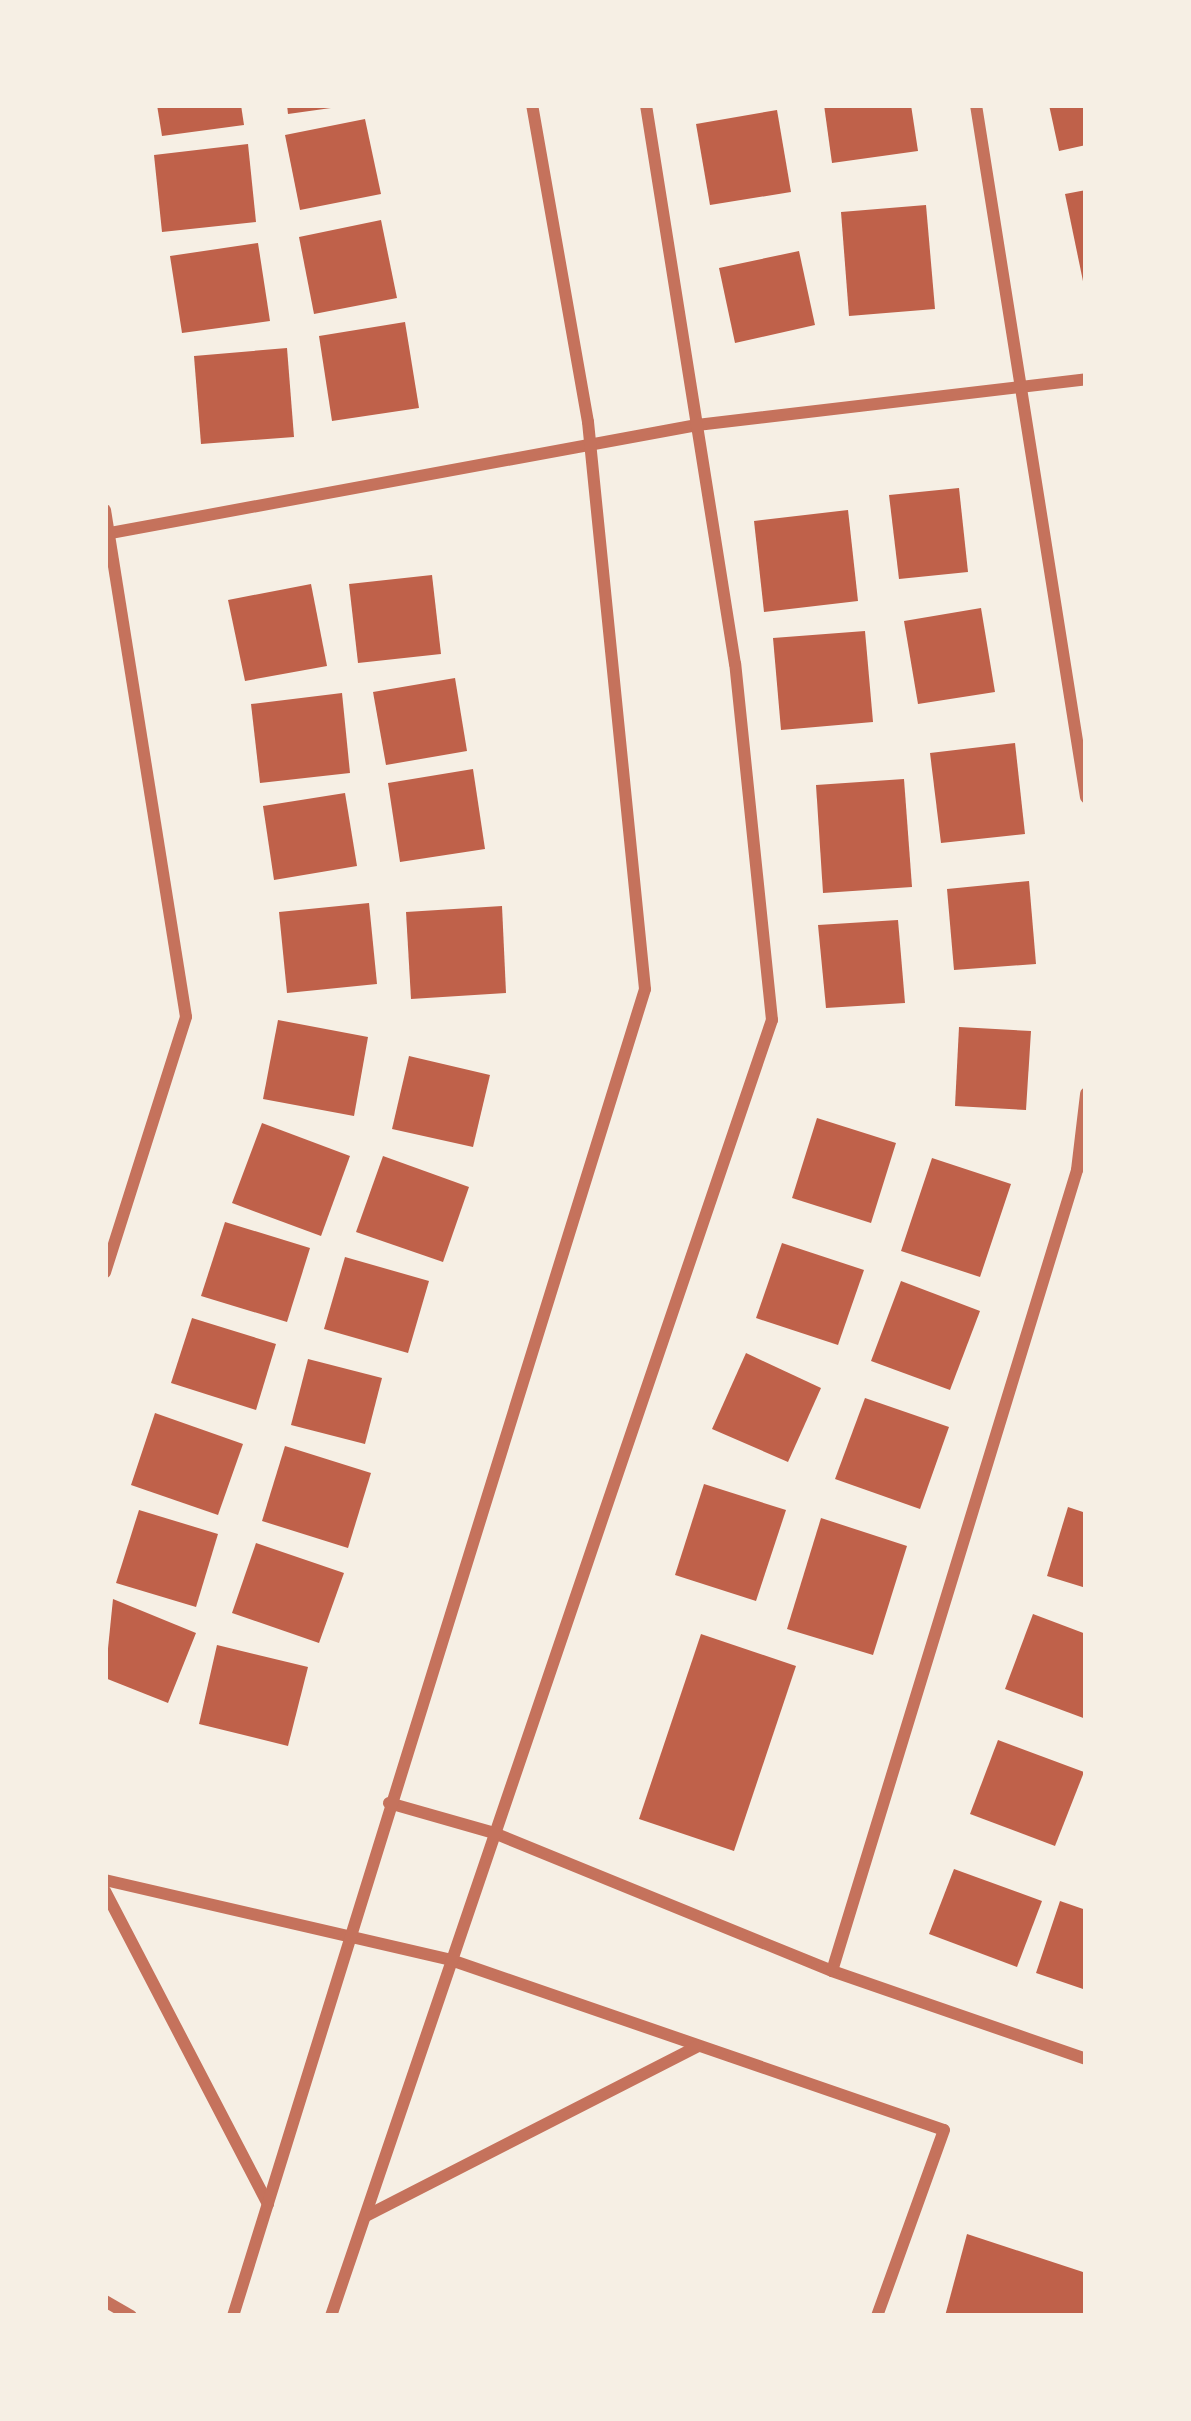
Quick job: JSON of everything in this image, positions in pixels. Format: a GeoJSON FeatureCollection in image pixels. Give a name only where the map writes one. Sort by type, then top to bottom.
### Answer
{"type":"FeatureCollection","features":[{"type":"Feature","properties":{"kind":"street"},"geometry":{"type":"LineString","coordinates":[[233,2316],[388,1803],[645,989],[590,444],[532,105]]}},
{"type":"Feature","properties":{"kind":"street"},"geometry":{"type":"LineString","coordinates":[[331,2316],[772,1020],[735,664],[646,105]]}},
{"type":"Feature","properties":{"kind":"street"},"geometry":{"type":"LineString","coordinates":[[976,105],[1086,797]]}},
{"type":"Feature","properties":{"kind":"street"},"geometry":{"type":"LineString","coordinates":[[107,533],[697,424],[1022,391],[1086,379]]}},
{"type":"Feature","properties":{"kind":"street"},"geometry":{"type":"LineString","coordinates":[[105,510],[186,1016],[105,1272]]}},
{"type":"Feature","properties":{"kind":"street"},"geometry":{"type":"LineString","coordinates":[[832,1971],[1077,1170],[1086,1094]]}},
{"type":"Feature","properties":{"kind":"street"},"geometry":{"type":"LineString","coordinates":[[388,1803],[494,1833],[832,1971],[1086,2060]]}},
{"type":"Feature","properties":{"kind":"street"},"geometry":{"type":"LineString","coordinates":[[105,1880],[352,1932],[451,1960],[944,2130],[877,2316]]}},
{"type":"Feature","properties":{"kind":"street"},"geometry":{"type":"LineString","coordinates":[[105,1891],[268,2204]]}},
{"type":"Feature","properties":{"kind":"street"},"geometry":{"type":"LineString","coordinates":[[364,2216],[698,2046]]}},
{"type":"Feature","properties":{"kind":"street"},"geometry":{"type":"LineString","coordinates":[[105,2301],[131,2316]]}},
{"type":"Feature","properties":{"kind":"building"},"geometry":{"type":"Polygon","coordinates":[[[157,105],[241,105],[244,125],[162,136],[157,105]]]}},
{"type":"Feature","properties":{"kind":"building"},"geometry":{"type":"Polygon","coordinates":[[[287,105],[331,105],[331,108],[288,114],[287,105]]]}},
{"type":"Feature","properties":{"kind":"building"},"geometry":{"type":"Polygon","coordinates":[[[824,105],[911,105],[918,151],[832,163],[824,105]]]}},
{"type":"Feature","properties":{"kind":"building"},"geometry":{"type":"Polygon","coordinates":[[[1049,105],[1086,105],[1086,145],[1059,151],[1049,105]]]}},
{"type":"Feature","properties":{"kind":"building"},"geometry":{"type":"Polygon","coordinates":[[[777,110],[791,192],[710,205],[696,124],[777,110]]]}},
{"type":"Feature","properties":{"kind":"building"},"geometry":{"type":"Polygon","coordinates":[[[365,119],[381,194],[300,210],[285,135],[365,119]]]}},
{"type":"Feature","properties":{"kind":"building"},"geometry":{"type":"Polygon","coordinates":[[[248,144],[256,222],[162,232],[154,155],[248,144]]]}},
{"type":"Feature","properties":{"kind":"building"},"geometry":{"type":"Polygon","coordinates":[[[1086,190],[1086,286],[1084,286],[1065,194],[1086,190]]]}},
{"type":"Feature","properties":{"kind":"building"},"geometry":{"type":"Polygon","coordinates":[[[926,205],[935,309],[849,316],[841,212],[926,205]]]}},
{"type":"Feature","properties":{"kind":"building"},"geometry":{"type":"Polygon","coordinates":[[[381,220],[397,298],[314,314],[299,237],[381,220]]]}},
{"type":"Feature","properties":{"kind":"building"},"geometry":{"type":"Polygon","coordinates":[[[258,243],[270,321],[182,333],[170,256],[258,243]]]}},
{"type":"Feature","properties":{"kind":"building"},"geometry":{"type":"Polygon","coordinates":[[[799,251],[815,325],[735,343],[719,268],[799,251]]]}},
{"type":"Feature","properties":{"kind":"building"},"geometry":{"type":"Polygon","coordinates":[[[405,322],[419,408],[332,421],[319,336],[405,322]]]}},
{"type":"Feature","properties":{"kind":"building"},"geometry":{"type":"Polygon","coordinates":[[[287,348],[294,437],[201,444],[194,356],[287,348]]]}},
{"type":"Feature","properties":{"kind":"building"},"geometry":{"type":"Polygon","coordinates":[[[959,488],[968,572],[899,579],[889,495],[959,488]]]}},
{"type":"Feature","properties":{"kind":"building"},"geometry":{"type":"Polygon","coordinates":[[[848,510],[858,601],[764,612],[754,521],[848,510]]]}},
{"type":"Feature","properties":{"kind":"building"},"geometry":{"type":"Polygon","coordinates":[[[432,575],[441,654],[358,663],[349,584],[432,575]]]}},
{"type":"Feature","properties":{"kind":"building"},"geometry":{"type":"Polygon","coordinates":[[[311,584],[327,666],[245,681],[228,600],[311,584]]]}},
{"type":"Feature","properties":{"kind":"building"},"geometry":{"type":"Polygon","coordinates":[[[981,608],[995,692],[918,704],[904,621],[981,608]]]}},
{"type":"Feature","properties":{"kind":"building"},"geometry":{"type":"Polygon","coordinates":[[[865,631],[873,722],[781,730],[773,638],[865,631]]]}},
{"type":"Feature","properties":{"kind":"building"},"geometry":{"type":"Polygon","coordinates":[[[455,678],[467,751],[386,765],[373,692],[455,678]]]}},
{"type":"Feature","properties":{"kind":"building"},"geometry":{"type":"Polygon","coordinates":[[[342,693],[350,773],[260,783],[251,704],[342,693]]]}},
{"type":"Feature","properties":{"kind":"building"},"geometry":{"type":"Polygon","coordinates":[[[1015,743],[1025,834],[941,843],[930,753],[1015,743]]]}},
{"type":"Feature","properties":{"kind":"building"},"geometry":{"type":"Polygon","coordinates":[[[473,769],[485,849],[400,862],[388,783],[473,769]]]}},
{"type":"Feature","properties":{"kind":"building"},"geometry":{"type":"Polygon","coordinates":[[[904,779],[912,887],[823,893],[816,785],[904,779]]]}},
{"type":"Feature","properties":{"kind":"building"},"geometry":{"type":"Polygon","coordinates":[[[345,793],[357,866],[274,880],[263,806],[345,793]]]}},
{"type":"Feature","properties":{"kind":"building"},"geometry":{"type":"Polygon","coordinates":[[[1029,881],[1036,964],[954,970],[947,889],[1029,881]]]}},
{"type":"Feature","properties":{"kind":"building"},"geometry":{"type":"Polygon","coordinates":[[[369,903],[377,984],[287,993],[279,912],[369,903]]]}},
{"type":"Feature","properties":{"kind":"building"},"geometry":{"type":"Polygon","coordinates":[[[502,906],[506,993],[411,999],[406,912],[502,906]]]}},
{"type":"Feature","properties":{"kind":"building"},"geometry":{"type":"Polygon","coordinates":[[[898,920],[905,1003],[826,1008],[818,925],[898,920]]]}},
{"type":"Feature","properties":{"kind":"building"},"geometry":{"type":"Polygon","coordinates":[[[278,1020],[368,1037],[354,1116],[263,1099],[278,1020]]]}},
{"type":"Feature","properties":{"kind":"building"},"geometry":{"type":"Polygon","coordinates":[[[959,1027],[1031,1031],[1026,1110],[955,1106],[959,1027]]]}},
{"type":"Feature","properties":{"kind":"building"},"geometry":{"type":"Polygon","coordinates":[[[409,1056],[490,1075],[473,1147],[392,1129],[409,1056]]]}},
{"type":"Feature","properties":{"kind":"building"},"geometry":{"type":"Polygon","coordinates":[[[817,1118],[896,1143],[871,1223],[792,1198],[817,1118]]]}},
{"type":"Feature","properties":{"kind":"building"},"geometry":{"type":"Polygon","coordinates":[[[262,1123],[350,1156],[321,1236],[232,1203],[262,1123]]]}},
{"type":"Feature","properties":{"kind":"building"},"geometry":{"type":"Polygon","coordinates":[[[383,1156],[469,1187],[443,1262],[356,1232],[383,1156]]]}},
{"type":"Feature","properties":{"kind":"building"},"geometry":{"type":"Polygon","coordinates":[[[932,1158],[1011,1184],[980,1277],[901,1251],[932,1158]]]}},
{"type":"Feature","properties":{"kind":"building"},"geometry":{"type":"Polygon","coordinates":[[[225,1222],[310,1248],[287,1322],[201,1296],[225,1222]]]}},
{"type":"Feature","properties":{"kind":"building"},"geometry":{"type":"Polygon","coordinates":[[[782,1243],[864,1270],[838,1345],[756,1318],[782,1243]]]}},
{"type":"Feature","properties":{"kind":"building"},"geometry":{"type":"Polygon","coordinates":[[[345,1257],[429,1281],[408,1353],[324,1329],[345,1257]]]}},
{"type":"Feature","properties":{"kind":"building"},"geometry":{"type":"Polygon","coordinates":[[[901,1281],[980,1311],[950,1390],[871,1361],[901,1281]]]}},
{"type":"Feature","properties":{"kind":"building"},"geometry":{"type":"Polygon","coordinates":[[[192,1318],[276,1344],[256,1410],[171,1383],[192,1318]]]}},
{"type":"Feature","properties":{"kind":"building"},"geometry":{"type":"Polygon","coordinates":[[[746,1353],[821,1388],[788,1462],[712,1429],[746,1353]]]}},
{"type":"Feature","properties":{"kind":"building"},"geometry":{"type":"Polygon","coordinates":[[[308,1359],[382,1378],[365,1444],[291,1425],[308,1359]]]}},
{"type":"Feature","properties":{"kind":"building"},"geometry":{"type":"Polygon","coordinates":[[[865,1398],[949,1427],[920,1509],[835,1479],[865,1398]]]}},
{"type":"Feature","properties":{"kind":"building"},"geometry":{"type":"Polygon","coordinates":[[[155,1413],[243,1444],[218,1515],[131,1485],[155,1413]]]}},
{"type":"Feature","properties":{"kind":"building"},"geometry":{"type":"Polygon","coordinates":[[[285,1446],[371,1473],[348,1548],[262,1521],[285,1446]]]}},
{"type":"Feature","properties":{"kind":"building"},"geometry":{"type":"Polygon","coordinates":[[[704,1484],[786,1510],[756,1601],[675,1575],[704,1484]]]}},
{"type":"Feature","properties":{"kind":"building"},"geometry":{"type":"Polygon","coordinates":[[[1068,1507],[1086,1513],[1086,1588],[1047,1576],[1068,1507]]]}},
{"type":"Feature","properties":{"kind":"building"},"geometry":{"type":"Polygon","coordinates":[[[139,1510],[218,1534],[196,1607],[116,1583],[139,1510]]]}},
{"type":"Feature","properties":{"kind":"building"},"geometry":{"type":"Polygon","coordinates":[[[821,1518],[907,1546],[873,1655],[787,1629],[821,1518]]]}},
{"type":"Feature","properties":{"kind":"building"},"geometry":{"type":"Polygon","coordinates":[[[256,1543],[344,1573],[319,1643],[232,1613],[256,1543]]]}},
{"type":"Feature","properties":{"kind":"building"},"geometry":{"type":"Polygon","coordinates":[[[113,1599],[196,1633],[168,1703],[105,1678],[113,1599]]]}},
{"type":"Feature","properties":{"kind":"building"},"geometry":{"type":"Polygon","coordinates":[[[1033,1614],[1086,1634],[1086,1719],[1005,1689],[1033,1614]]]}},
{"type":"Feature","properties":{"kind":"building"},"geometry":{"type":"Polygon","coordinates":[[[701,1634],[796,1666],[734,1851],[639,1819],[701,1634]]]}},
{"type":"Feature","properties":{"kind":"building"},"geometry":{"type":"Polygon","coordinates":[[[217,1645],[308,1667],[288,1746],[199,1724],[217,1645]]]}},
{"type":"Feature","properties":{"kind":"building"},"geometry":{"type":"Polygon","coordinates":[[[998,1740],[1084,1772],[1055,1846],[970,1814],[998,1740]]]}},
{"type":"Feature","properties":{"kind":"building"},"geometry":{"type":"Polygon","coordinates":[[[954,1869],[1042,1901],[1017,1967],[929,1934],[954,1869]]]}},
{"type":"Feature","properties":{"kind":"building"},"geometry":{"type":"Polygon","coordinates":[[[1060,1901],[1086,1910],[1086,1990],[1036,1973],[1060,1901]]]}},
{"type":"Feature","properties":{"kind":"building"},"geometry":{"type":"Polygon","coordinates":[[[967,2234],[1086,2273],[1086,2316],[945,2316],[967,2234]]]}}]}
